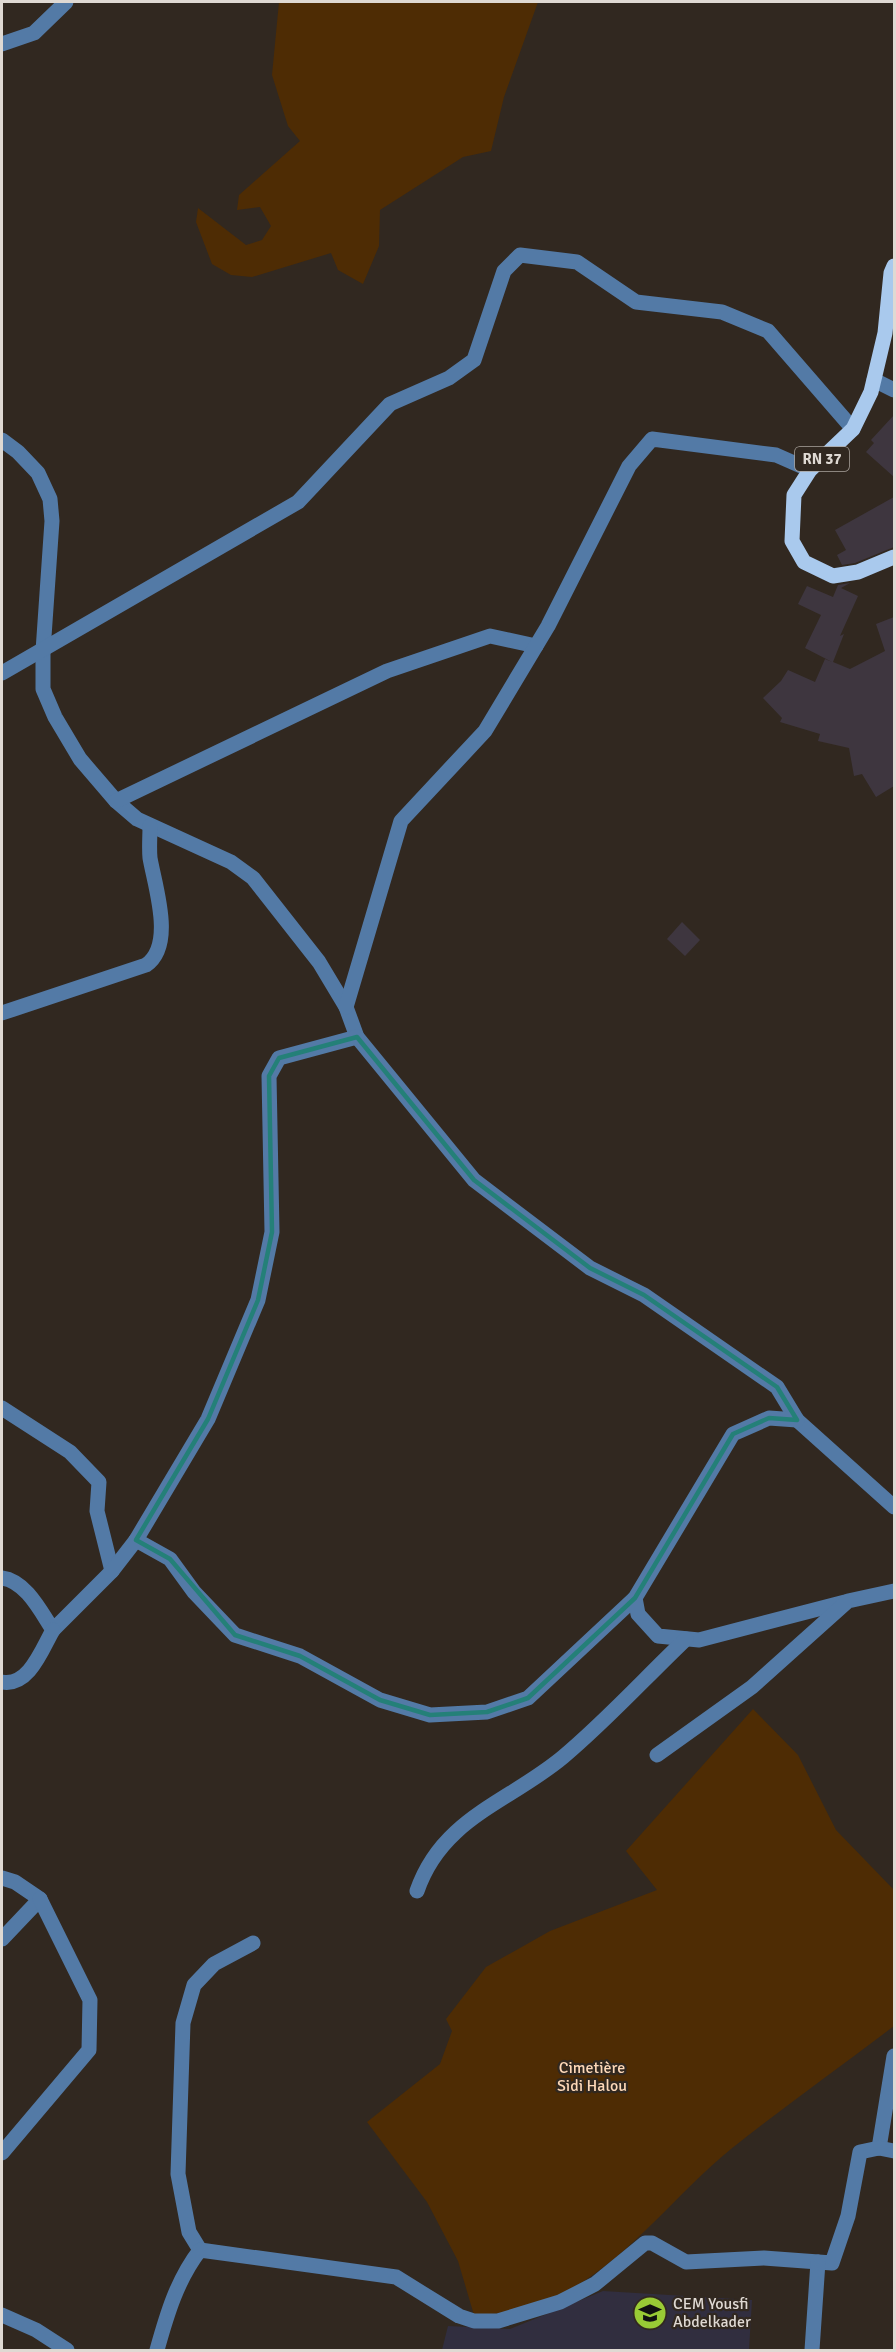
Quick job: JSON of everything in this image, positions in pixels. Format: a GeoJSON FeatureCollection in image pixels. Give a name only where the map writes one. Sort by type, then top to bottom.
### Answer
{"type":"FeatureCollection","features":[{"type":"Feature","properties":{"kind":"main road","name":"RN 37"},"geometry":{"type":"LineString","coordinates":[[894,266],[891,273],[890,332],[874,380],[853,429],[810,470],[794,495],[792,541],[804,562],[833,576],[858,572],[894,557]]}},
{"type":"Feature","properties":{"kind":"street"},"geometry":{"type":"LineString","coordinates":[[2,44],[34,33],[66,2]]}},
{"type":"Feature","properties":{"kind":"street"},"geometry":{"type":"LineString","coordinates":[[2,674],[12,665],[43,651],[298,502],[390,404],[449,378],[474,360],[504,272],[520,255],[577,262],[636,302],[722,312],[768,331],[853,429]]}},
{"type":"Feature","properties":{"kind":"street"},"geometry":{"type":"LineString","coordinates":[[874,380],[894,390]]}},
{"type":"Feature","properties":{"kind":"street"},"geometry":{"type":"LineString","coordinates":[[346,1007],[401,821],[486,730],[536,646],[629,466],[652,439],[776,455],[810,470]]}},
{"type":"Feature","properties":{"kind":"street"},"geometry":{"type":"LineString","coordinates":[[2,440],[18,452],[38,473],[50,499],[52,521],[43,651],[44,689],[55,717],[80,759],[116,801],[137,819],[231,862],[254,878],[319,962],[346,1007],[357,1037],[474,1180],[590,1268],[644,1295],[777,1387],[797,1420],[894,1508]]}},
{"type":"Feature","properties":{"kind":"street"},"geometry":{"type":"LineString","coordinates":[[116,801],[387,671],[490,636],[536,646]]}},
{"type":"Feature","properties":{"kind":"street"},"geometry":{"type":"LineString","coordinates":[[2,1013],[146,965],[153,960],[158,952],[160,894],[150,858],[150,825]]}},
{"type":"Feature","properties":{"kind":"street"},"geometry":{"type":"LineString","coordinates":[[2,1682],[19,1680],[33,1667],[53,1630],[112,1571],[136,1540],[208,1419],[258,1300],[272,1232],[269,1076],[279,1058],[357,1037]]}},
{"type":"Feature","properties":{"kind":"street"},"geometry":{"type":"LineString","coordinates":[[2,1408],[70,1452],[99,1482],[97,1511],[112,1571]]}},
{"type":"Feature","properties":{"kind":"street"},"geometry":{"type":"LineString","coordinates":[[136,1540],[170,1559],[194,1592],[235,1635],[300,1656],[380,1700],[430,1715],[487,1712],[528,1698],[635,1598],[733,1434],[769,1418],[797,1420]]}},
{"type":"Feature","properties":{"kind":"street"},"geometry":{"type":"LineString","coordinates":[[2,1578],[8,1579],[26,1591],[53,1630]]}},
{"type":"Feature","properties":{"kind":"street"},"geometry":{"type":"LineString","coordinates":[[635,1598],[638,1614],[658,1636],[699,1641],[894,1591]]}},
{"type":"Feature","properties":{"kind":"street"},"geometry":{"type":"LineString","coordinates":[[657,1755],[752,1687],[848,1601]]}},
{"type":"Feature","properties":{"kind":"street"},"geometry":{"type":"LineString","coordinates":[[417,1891],[425,1870],[444,1842],[466,1821],[563,1758],[686,1639]]}},
{"type":"Feature","properties":{"kind":"street"},"geometry":{"type":"LineString","coordinates":[[2,1878],[15,1882],[40,1899],[90,2000],[89,2050],[2,2153]]}},
{"type":"Feature","properties":{"kind":"street"},"geometry":{"type":"LineString","coordinates":[[2,1939],[40,1899]]}},
{"type":"Feature","properties":{"kind":"street"},"geometry":{"type":"LineString","coordinates":[[200,2250],[189,2232],[178,2174],[183,2023],[194,1984],[214,1964],[253,1943]]}},
{"type":"Feature","properties":{"kind":"street"},"geometry":{"type":"LineString","coordinates":[[200,2250],[396,2277],[449,2311],[474,2321],[498,2321],[560,2302],[595,2284],[645,2243],[652,2243],[686,2262],[764,2258],[832,2263],[848,2216],[860,2152],[887,2149],[894,2056]]}},
{"type":"Feature","properties":{"kind":"street"},"geometry":{"type":"LineString","coordinates":[[157,2350],[168,2310],[187,2268],[200,2250]]}},
{"type":"Feature","properties":{"kind":"street"},"geometry":{"type":"LineString","coordinates":[[812,2350],[818,2262]]}},
{"type":"Feature","properties":{"kind":"street"},"geometry":{"type":"LineString","coordinates":[[2,2315],[36,2330],[67,2350]]}},
{"type":"Feature","properties":{"kind":"highlighted area"},"geometry":{"type":"Polygon","coordinates":[[[357,1037],[474,1180],[590,1268],[644,1295],[777,1387],[797,1420],[769,1418],[733,1434],[635,1598],[528,1698],[487,1712],[430,1715],[380,1700],[300,1656],[235,1635],[170,1559],[136,1540],[208,1419],[258,1300],[272,1232],[269,1076],[279,1058],[357,1037]]]}},
{"type":"Feature","properties":{"kind":"shaded area","name":"CEM Yousfi Abdelkader"},"geometry":{"type":"Polygon","coordinates":[[[603,2291],[752,2300],[749,2350],[442,2350],[448,2326],[510,2329],[603,2291]]]}},
{"type":"Feature","properties":{"kind":"green space"},"geometry":{"type":"Polygon","coordinates":[[[279,2],[538,2],[504,97],[491,151],[463,157],[380,210],[379,246],[363,284],[338,270],[331,253],[252,277],[231,275],[212,264],[196,222],[198,208],[246,245],[262,240],[271,226],[260,207],[237,210],[239,195],[300,141],[288,126],[272,75],[279,2]]]}},
{"type":"Feature","properties":{"kind":"green space","name":"Cimetière Sidi Halou"},"geometry":{"type":"Polygon","coordinates":[[[753,1709],[798,1755],[836,1830],[894,1890],[894,2026],[731,2149],[705,2171],[632,2243],[579,2284],[548,2300],[515,2311],[474,2315],[458,2261],[427,2202],[367,2122],[440,2064],[452,2031],[446,2019],[486,1967],[550,1931],[657,1890],[626,1851],[753,1709]]]}},
{"type":"Feature","properties":{"kind":"building"},"geometry":{"type":"Polygon","coordinates":[[[894,415],[894,477],[866,452],[874,443],[871,440],[894,415]]]}},
{"type":"Feature","properties":{"kind":"building"},"geometry":{"type":"Polygon","coordinates":[[[894,497],[894,547],[855,563],[842,565],[837,555],[846,550],[835,530],[894,497]]]}},
{"type":"Feature","properties":{"kind":"building"},"geometry":{"type":"Polygon","coordinates":[[[850,583],[841,588],[858,596],[840,636],[844,634],[833,662],[850,669],[885,651],[876,624],[894,617],[894,786],[876,797],[862,774],[854,776],[849,748],[818,741],[820,734],[780,722],[782,718],[763,698],[781,681],[788,670],[815,682],[825,659],[832,662],[805,648],[821,615],[798,604],[807,586],[833,597],[838,585],[850,583]]]}},
{"type":"Feature","properties":{"kind":"building"},"geometry":{"type":"Polygon","coordinates":[[[682,922],[700,940],[685,956],[667,939],[682,922]]]}},
{"type":"Feature","properties":{"kind":"place","name":"CEM Yousfi Abdelkader"},"geometry":{"type":"Point","coordinates":[650,2313]}}]}
